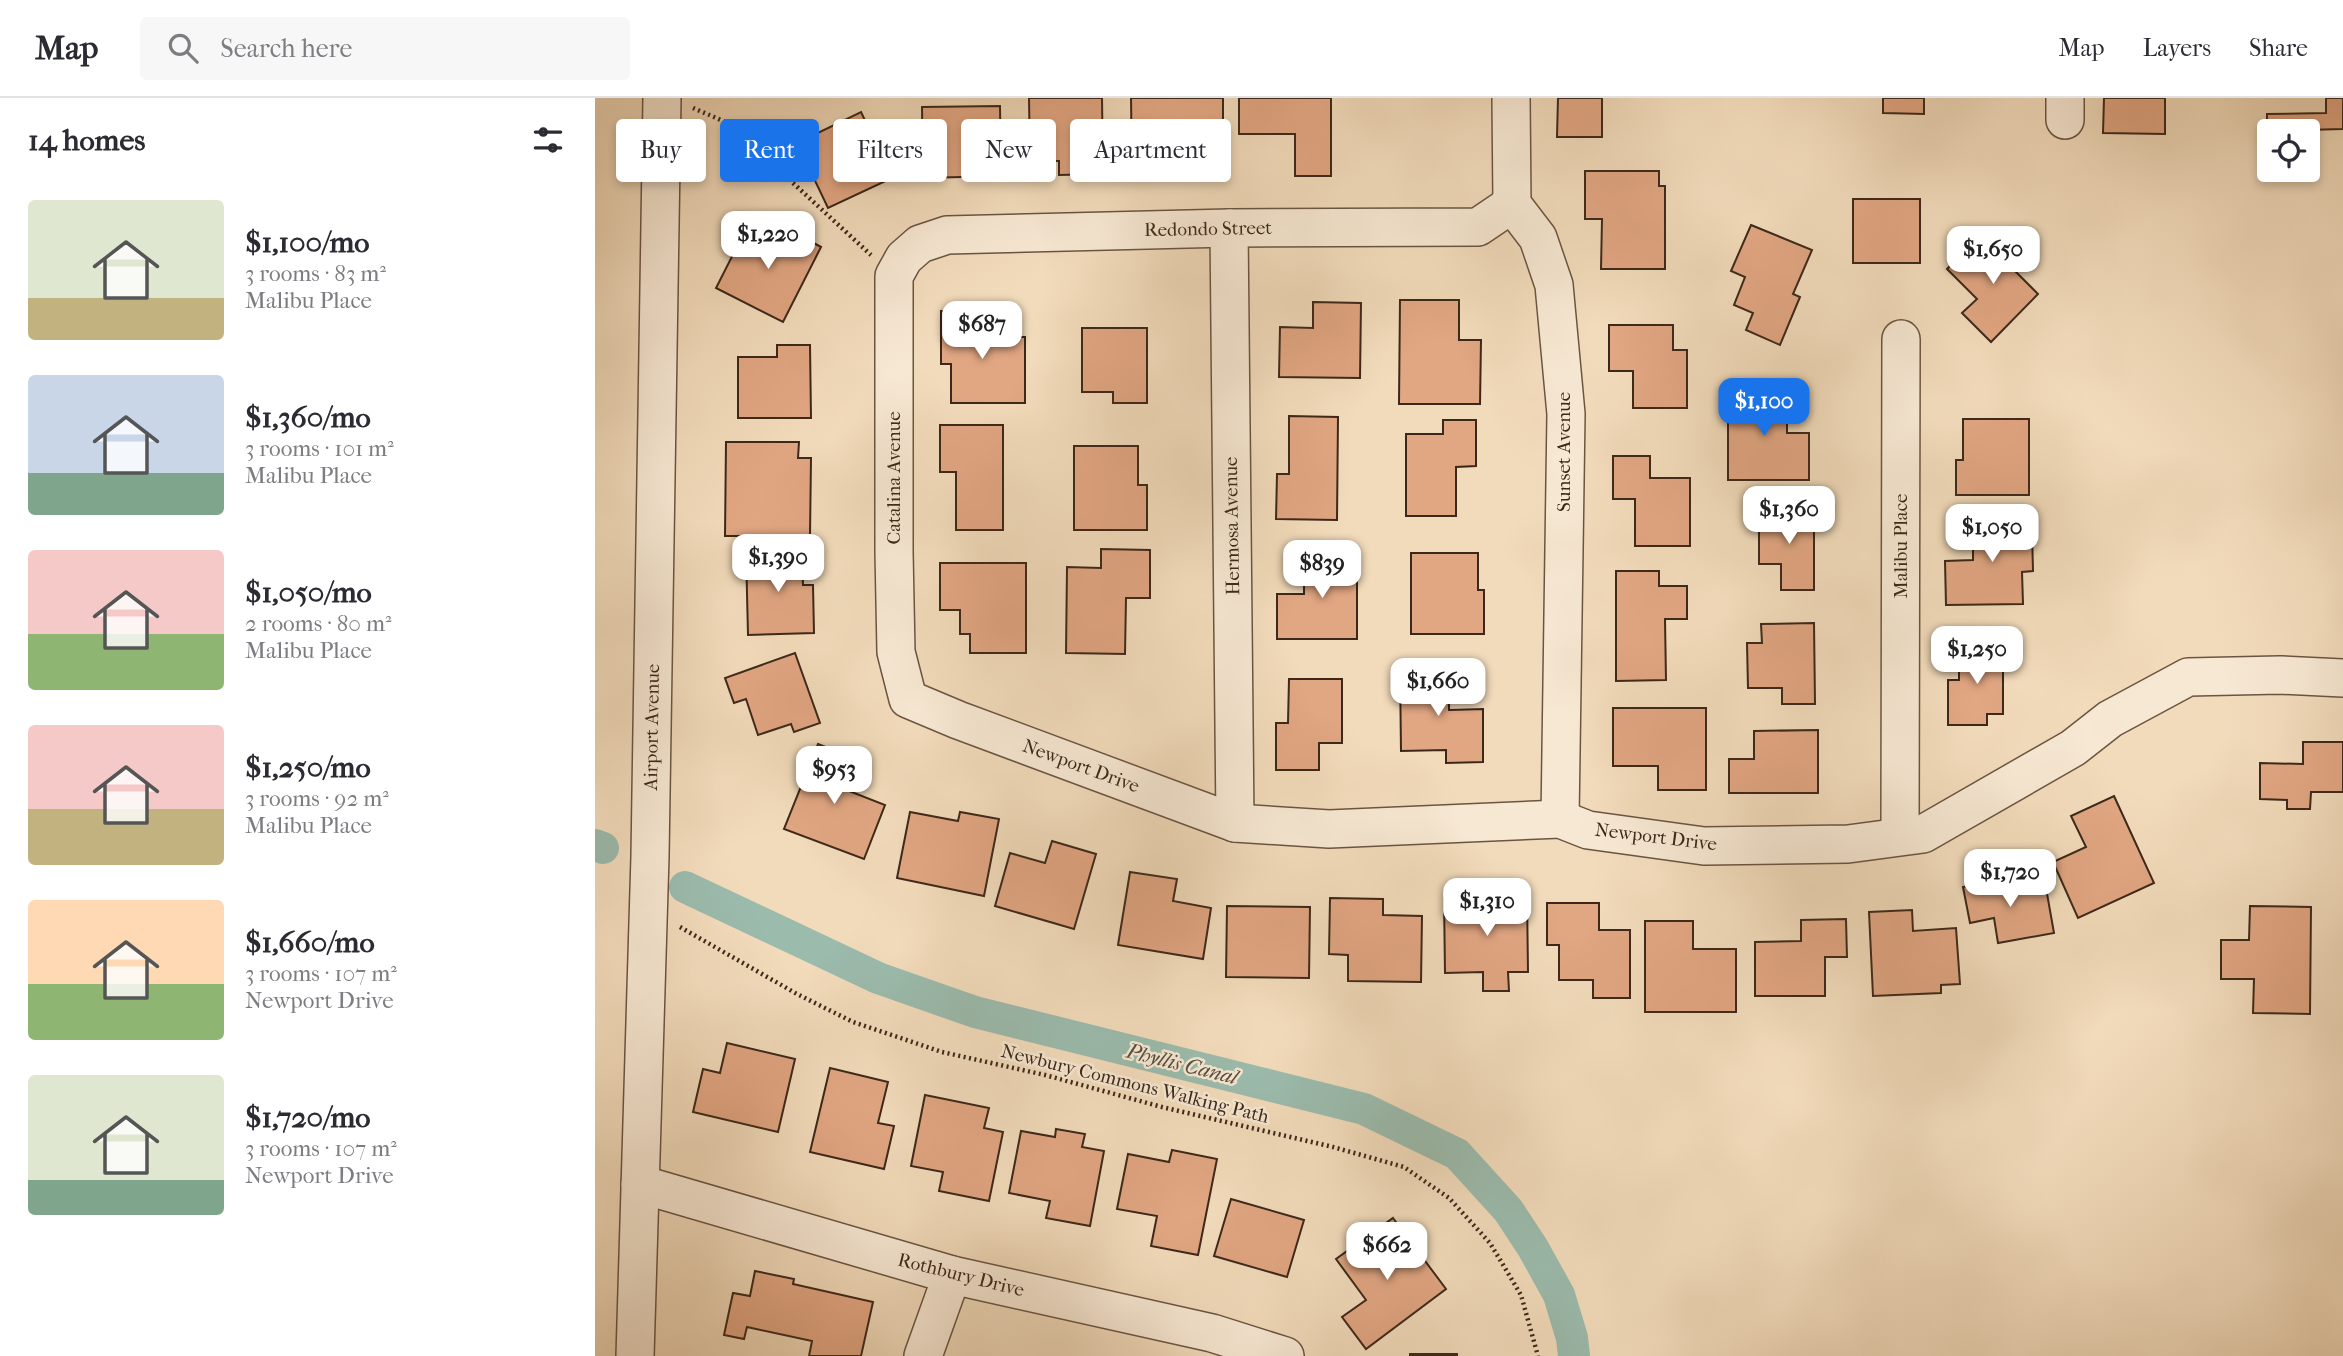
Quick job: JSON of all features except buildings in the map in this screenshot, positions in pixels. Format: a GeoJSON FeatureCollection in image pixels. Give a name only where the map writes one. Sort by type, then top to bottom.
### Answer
{"type":"FeatureCollection","features":[{"type":"Feature","properties":{"kind":"street"},"geometry":{"type":"LineString","coordinates":[[1511,98],[1512,204]]}},
{"type":"Feature","properties":{"kind":"street","name":"Airport Avenue"},"geometry":{"type":"LineString","coordinates":[[635,1356],[672,100]]}},
{"type":"Feature","properties":{"kind":"street","name":"Redondo Street"},"geometry":{"type":"LineString","coordinates":[[899,267],[920,244],[947,235],[1229,228],[1478,228],[1512,204]]}},
{"type":"Feature","properties":{"kind":"street","name":"Sunset Avenue"},"geometry":{"type":"LineString","coordinates":[[1512,204],[1538,238],[1554,285],[1566,414],[1560,819]]}},
{"type":"Feature","properties":{"kind":"street","name":"Hermosa Avenue"},"geometry":{"type":"LineString","coordinates":[[1229,228],[1235,823]]}},
{"type":"Feature","properties":{"kind":"street","name":"Catalina Avenue"},"geometry":{"type":"LineString","coordinates":[[899,267],[894,552],[896,652],[908,699]]}},
{"type":"Feature","properties":{"kind":"street","name":"Malibu Place"},"geometry":{"type":"LineString","coordinates":[[1901,836],[1902,339]]}},
{"type":"Feature","properties":{"kind":"street","name":"Newport Drive"},"geometry":{"type":"LineString","coordinates":[[908,699],[1235,823],[1329,829],[1560,819],[1588,830],[1704,846],[1848,844],[1923,834],[2073,748],[2110,719],[2188,677],[2280,675],[2343,678]]}},
{"type":"Feature","properties":{"kind":"street","name":"Rothbury Drive"},"geometry":{"type":"LineString","coordinates":[[640,1184],[952,1275],[1212,1333],[1285,1356]]}},
{"type":"Feature","properties":{"kind":"street"},"geometry":{"type":"LineString","coordinates":[[923,1356],[952,1275]]}},
{"type":"Feature","properties":{"kind":"path"},"geometry":{"type":"LineString","coordinates":[[672,100],[728,122],[899,267]]}},
{"type":"Feature","properties":{"kind":"path","name":"Newbury Commons Walking Path"},"geometry":{"type":"LineString","coordinates":[[648,915],[689,930],[774,981],[853,1022],[942,1052],[1045,1075],[1403,1167],[1449,1198],[1490,1243],[1521,1296],[1538,1356]]}},
{"type":"Feature","properties":{"kind":"waterway","name":"Phyllis Canal"},"geometry":{"type":"LineString","coordinates":[[595,845],[603,848]]}},
{"type":"Feature","properties":{"kind":"waterway","name":"Phyllis Canal"},"geometry":{"type":"LineString","coordinates":[[685,887],[878,978],[975,1012],[1364,1109],[1457,1154],[1508,1210],[1533,1248],[1559,1295],[1572,1338],[1574,1356]]}}]}
